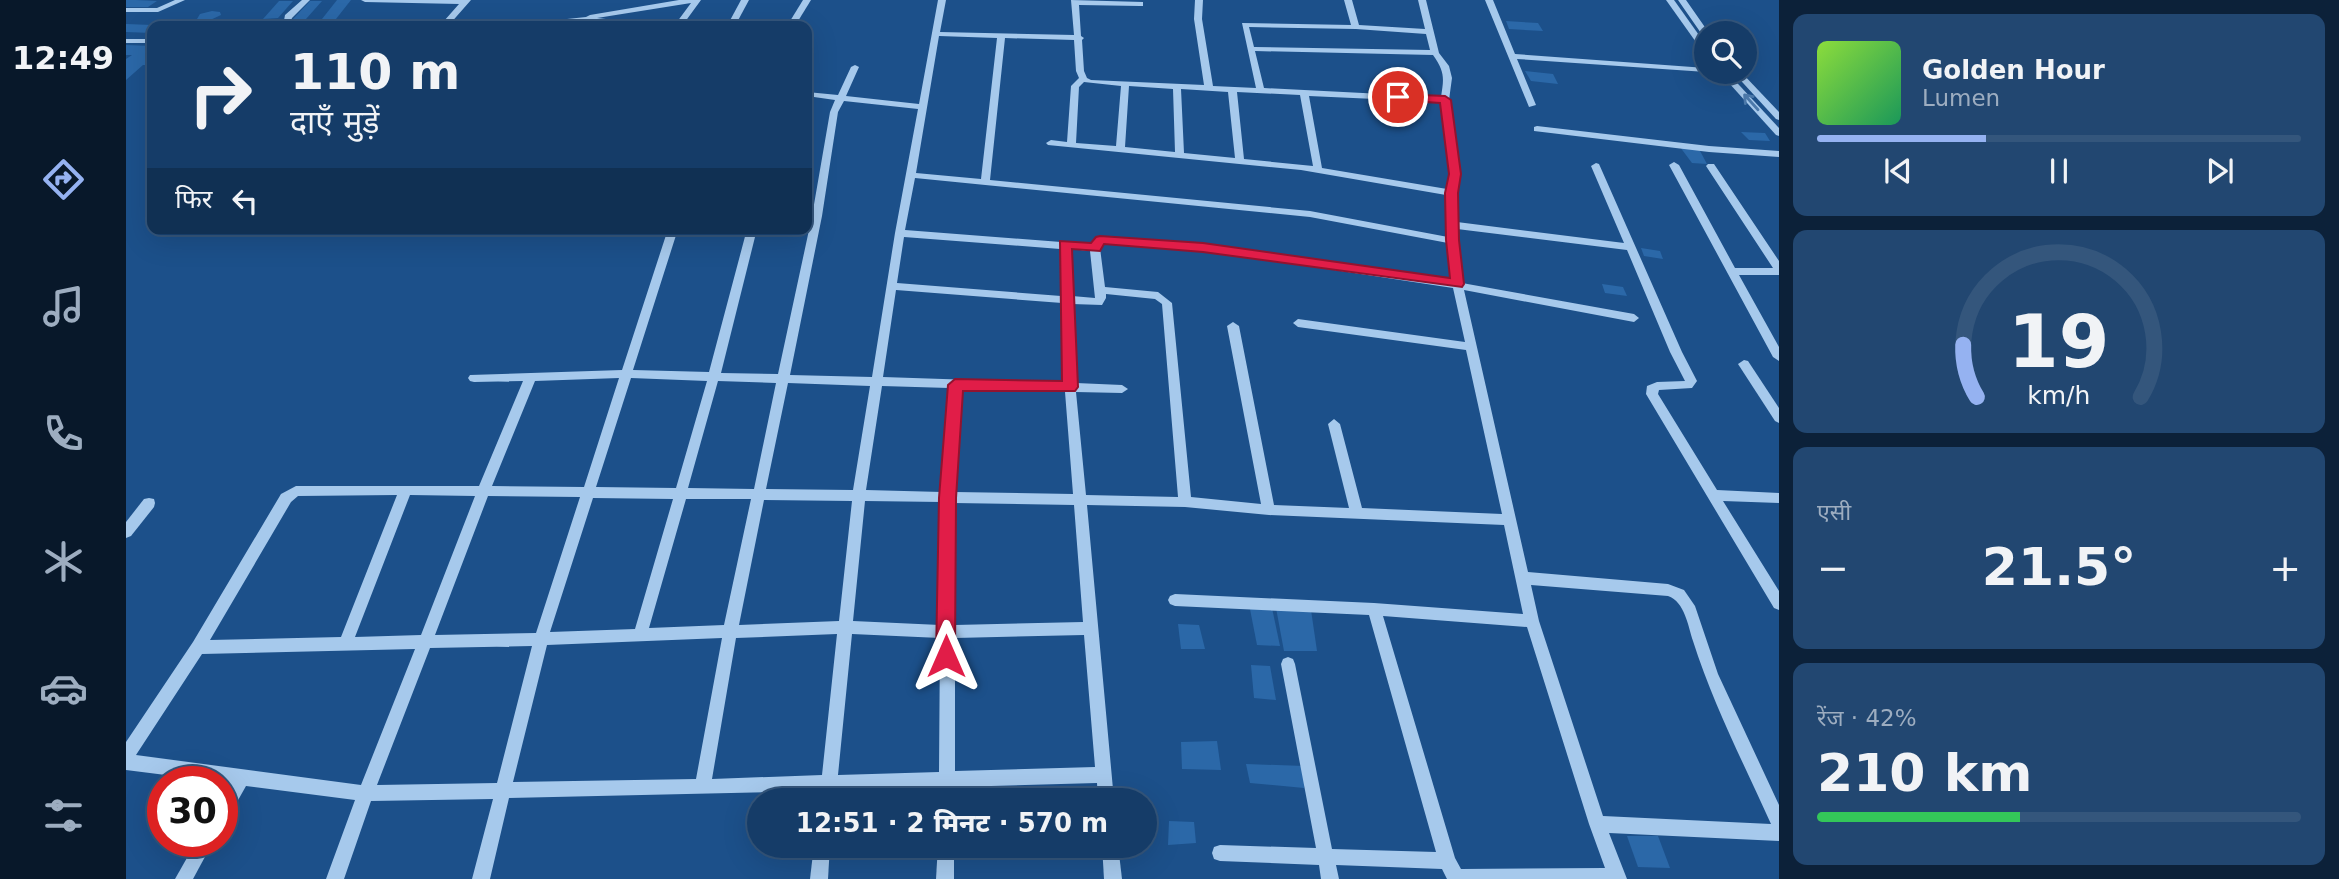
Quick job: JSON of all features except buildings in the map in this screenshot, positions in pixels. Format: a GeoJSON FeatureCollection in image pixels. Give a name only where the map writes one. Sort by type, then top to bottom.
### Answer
{"type":"FeatureCollection","features":[{"type":"Feature","properties":{"kind":"street"},"geometry":{"type":"LineString","coordinates":[[126,10],[158,10],[181,0]]}},
{"type":"Feature","properties":{"kind":"street"},"geometry":{"type":"LineString","coordinates":[[287,21],[288,16],[306,0]]}},
{"type":"Feature","properties":{"kind":"street"},"geometry":{"type":"LineString","coordinates":[[365,0],[467,1]]}},
{"type":"Feature","properties":{"kind":"street"},"geometry":{"type":"LineString","coordinates":[[587,21],[643,6],[695,0]]}},
{"type":"Feature","properties":{"kind":"street"},"geometry":{"type":"LineString","coordinates":[[681,21],[695,0]]}},
{"type":"Feature","properties":{"kind":"street"},"geometry":{"type":"LineString","coordinates":[[734,21],[745,0]]}},
{"type":"Feature","properties":{"kind":"street"},"geometry":{"type":"LineString","coordinates":[[794,21],[807,0]]}},
{"type":"Feature","properties":{"kind":"street"},"geometry":{"type":"LineString","coordinates":[[828,788],[859,495],[900,233],[942,0]]}},
{"type":"Feature","properties":{"kind":"street"},"geometry":{"type":"LineString","coordinates":[[1199,0],[1198,19],[1209,88]]}},
{"type":"Feature","properties":{"kind":"street"},"geometry":{"type":"LineString","coordinates":[[1348,0],[1356,27]]}},
{"type":"Feature","properties":{"kind":"street"},"geometry":{"type":"LineString","coordinates":[[1374,609],[1447,861],[1456,878],[1617,877],[1597,824],[1532,621],[1471,347],[1452,240],[1451,193],[1455,174],[1445,100],[1447,72],[1435,53],[1422,0]]}},
{"type":"Feature","properties":{"kind":"street"},"geometry":{"type":"LineString","coordinates":[[1489,0],[1532,105]]}},
{"type":"Feature","properties":{"kind":"street"},"geometry":{"type":"LineString","coordinates":[[1670,0],[1694,33]]}},
{"type":"Feature","properties":{"kind":"street"},"geometry":{"type":"LineString","coordinates":[[1682,0],[1697,21]]}},
{"type":"Feature","properties":{"kind":"street"},"geometry":{"type":"LineString","coordinates":[[448,21],[467,1]]}},
{"type":"Feature","properties":{"kind":"street"},"geometry":{"type":"LineString","coordinates":[[1083,79],[1080,71],[1076,2],[1140,4]]}},
{"type":"Feature","properties":{"kind":"street"},"geometry":{"type":"LineString","coordinates":[[632,21],[643,6]]}},
{"type":"Feature","properties":{"kind":"street"},"geometry":{"type":"LineString","coordinates":[[1261,92],[1252,49],[1244,27],[1247,24],[1429,32]]}},
{"type":"Feature","properties":{"kind":"street"},"geometry":{"type":"LineString","coordinates":[[937,34],[1080,38]]}},
{"type":"Feature","properties":{"kind":"street"},"geometry":{"type":"LineString","coordinates":[[985,182],[1001,36]]}},
{"type":"Feature","properties":{"kind":"street"},"geometry":{"type":"LineString","coordinates":[[126,41],[147,41]]}},
{"type":"Feature","properties":{"kind":"street"},"geometry":{"type":"LineString","coordinates":[[1252,49],[1435,53]]}},
{"type":"Feature","properties":{"kind":"street"},"geometry":{"type":"LineString","coordinates":[[1511,56],[1694,69]]}},
{"type":"Feature","properties":{"kind":"street"},"geometry":{"type":"LineString","coordinates":[[812,216],[835,112],[855,67]]}},
{"type":"Feature","properties":{"kind":"street"},"geometry":{"type":"LineString","coordinates":[[1083,79],[1096,83],[1445,100]]}},
{"type":"Feature","properties":{"kind":"street"},"geometry":{"type":"LineString","coordinates":[[1071,145],[1075,86],[1083,79]]}},
{"type":"Feature","properties":{"kind":"street"},"geometry":{"type":"LineString","coordinates":[[1120,150],[1125,84]]}},
{"type":"Feature","properties":{"kind":"street"},"geometry":{"type":"LineString","coordinates":[[1734,84],[1779,133]]}},
{"type":"Feature","properties":{"kind":"street"},"geometry":{"type":"LineString","coordinates":[[1747,84],[1779,117]]}},
{"type":"Feature","properties":{"kind":"street"},"geometry":{"type":"LineString","coordinates":[[1177,87],[1180,155]]}},
{"type":"Feature","properties":{"kind":"street"},"geometry":{"type":"LineString","coordinates":[[1232,89],[1240,161]]}},
{"type":"Feature","properties":{"kind":"street"},"geometry":{"type":"LineString","coordinates":[[1304,93],[1318,170]]}},
{"type":"Feature","properties":{"kind":"street"},"geometry":{"type":"LineString","coordinates":[[812,94],[923,107]]}},
{"type":"Feature","properties":{"kind":"street"},"geometry":{"type":"LineString","coordinates":[[1537,129],[1709,149],[1779,154]]}},
{"type":"Feature","properties":{"kind":"street"},"geometry":{"type":"LineString","coordinates":[[1051,143],[1318,170],[1451,193]]}},
{"type":"Feature","properties":{"kind":"street"},"geometry":{"type":"LineString","coordinates":[[1674,165],[1779,357]]}},
{"type":"Feature","properties":{"kind":"street"},"geometry":{"type":"LineString","coordinates":[[1596,166],[1691,381],[1688,385],[1657,386],[1651,389],[1652,394],[1779,604]]}},
{"type":"Feature","properties":{"kind":"street"},"geometry":{"type":"LineString","coordinates":[[1711,166],[1779,271]]}},
{"type":"Feature","properties":{"kind":"street"},"geometry":{"type":"LineString","coordinates":[[910,175],[1298,212],[1452,240]]}},
{"type":"Feature","properties":{"kind":"street"},"geometry":{"type":"LineString","coordinates":[[1453,225],[1632,247]]}},
{"type":"Feature","properties":{"kind":"street"},"geometry":{"type":"LineString","coordinates":[[900,233],[1095,248]]}},
{"type":"Feature","properties":{"kind":"street"},"geometry":{"type":"LineString","coordinates":[[481,879],[541,639],[671,235]]}},
{"type":"Feature","properties":{"kind":"street"},"geometry":{"type":"LineString","coordinates":[[640,636],[682,493],[750,235]]}},
{"type":"Feature","properties":{"kind":"street"},"geometry":{"type":"LineString","coordinates":[[703,787],[730,632],[783,379],[809,235]]}},
{"type":"Feature","properties":{"kind":"street"},"geometry":{"type":"LineString","coordinates":[[892,286],[1098,302],[1101,298],[1095,248],[1100,240],[1203,247],[1458,284],[1634,318]]}},
{"type":"Feature","properties":{"kind":"street"},"geometry":{"type":"LineString","coordinates":[[1065,244],[1070,387],[1104,788]]}},
{"type":"Feature","properties":{"kind":"street"},"geometry":{"type":"LineString","coordinates":[[1732,271],[1779,271]]}},
{"type":"Feature","properties":{"kind":"street"},"geometry":{"type":"LineString","coordinates":[[1100,290],[1158,296],[1167,303],[1185,502]]}},
{"type":"Feature","properties":{"kind":"street"},"geometry":{"type":"LineString","coordinates":[[1298,323],[1471,347]]}},
{"type":"Feature","properties":{"kind":"street"},"geometry":{"type":"LineString","coordinates":[[1233,326],[1269,510]]}},
{"type":"Feature","properties":{"kind":"street"},"geometry":{"type":"LineString","coordinates":[[1744,364],[1779,418]]}},
{"type":"Feature","properties":{"kind":"street"},"geometry":{"type":"LineString","coordinates":[[474,378],[626,374],[1122,389]]}},
{"type":"Feature","properties":{"kind":"street"},"geometry":{"type":"LineString","coordinates":[[335,879],[363,793],[425,641],[481,491],[530,377]]}},
{"type":"Feature","properties":{"kind":"street"},"geometry":{"type":"LineString","coordinates":[[947,788],[948,498],[955,385]]}},
{"type":"Feature","properties":{"kind":"street"},"geometry":{"type":"LineString","coordinates":[[1334,424],[1357,514]]}},
{"type":"Feature","properties":{"kind":"street"},"geometry":{"type":"LineString","coordinates":[[346,642],[406,490]]}},
{"type":"Feature","properties":{"kind":"street"},"geometry":{"type":"LineString","coordinates":[[126,756],[198,647],[290,494],[296,491],[859,495],[1081,502],[1185,502],[1269,510],[1510,520]]}},
{"type":"Feature","properties":{"kind":"street"},"geometry":{"type":"LineString","coordinates":[[1713,495],[1779,498]]}},
{"type":"Feature","properties":{"kind":"street"},"geometry":{"type":"LineString","coordinates":[[126,532],[149,503]]}},
{"type":"Feature","properties":{"kind":"street"},"geometry":{"type":"LineString","coordinates":[[1523,578],[1668,590],[1679,594],[1688,606],[1711,675],[1779,823]]}},
{"type":"Feature","properties":{"kind":"street"},"geometry":{"type":"LineString","coordinates":[[1175,600],[1374,609],[1532,621]]}},
{"type":"Feature","properties":{"kind":"street"},"geometry":{"type":"LineString","coordinates":[[198,647],[640,636],[844,627],[946,632],[1090,628]]}},
{"type":"Feature","properties":{"kind":"street"},"geometry":{"type":"LineString","coordinates":[[1288,664],[1330,879]]}},
{"type":"Feature","properties":{"kind":"street"},"geometry":{"type":"LineString","coordinates":[[126,762],[363,793],[503,789],[747,789]]}},
{"type":"Feature","properties":{"kind":"street"},"geometry":{"type":"LineString","coordinates":[[868,788],[947,780],[1103,775]]}},
{"type":"Feature","properties":{"kind":"street"},"geometry":{"type":"LineString","coordinates":[[238,784],[242,777]]}},
{"type":"Feature","properties":{"kind":"street"},"geometry":{"type":"LineString","coordinates":[[1597,824],[1779,833]]}},
{"type":"Feature","properties":{"kind":"street"},"geometry":{"type":"LineString","coordinates":[[1220,853],[1447,861]]}},
{"type":"Feature","properties":{"kind":"street"},"geometry":{"type":"LineString","coordinates":[[184,879],[196,857]]}},
{"type":"Feature","properties":{"kind":"street"},"geometry":{"type":"LineString","coordinates":[[819,879],[821,858]]}},
{"type":"Feature","properties":{"kind":"street"},"geometry":{"type":"LineString","coordinates":[[945,879],[946,858]]}},
{"type":"Feature","properties":{"kind":"street"},"geometry":{"type":"LineString","coordinates":[[1111,858],[1113,879]]}},
{"type":"Feature","properties":{"kind":"route"},"geometry":{"type":"LineString","coordinates":[[946,656],[948,498],[955,385],[1070,387],[1065,244],[1095,248],[1100,240],[1203,247],[1458,284],[1452,240],[1451,193],[1455,174],[1445,100],[1398,97]]}}]}
